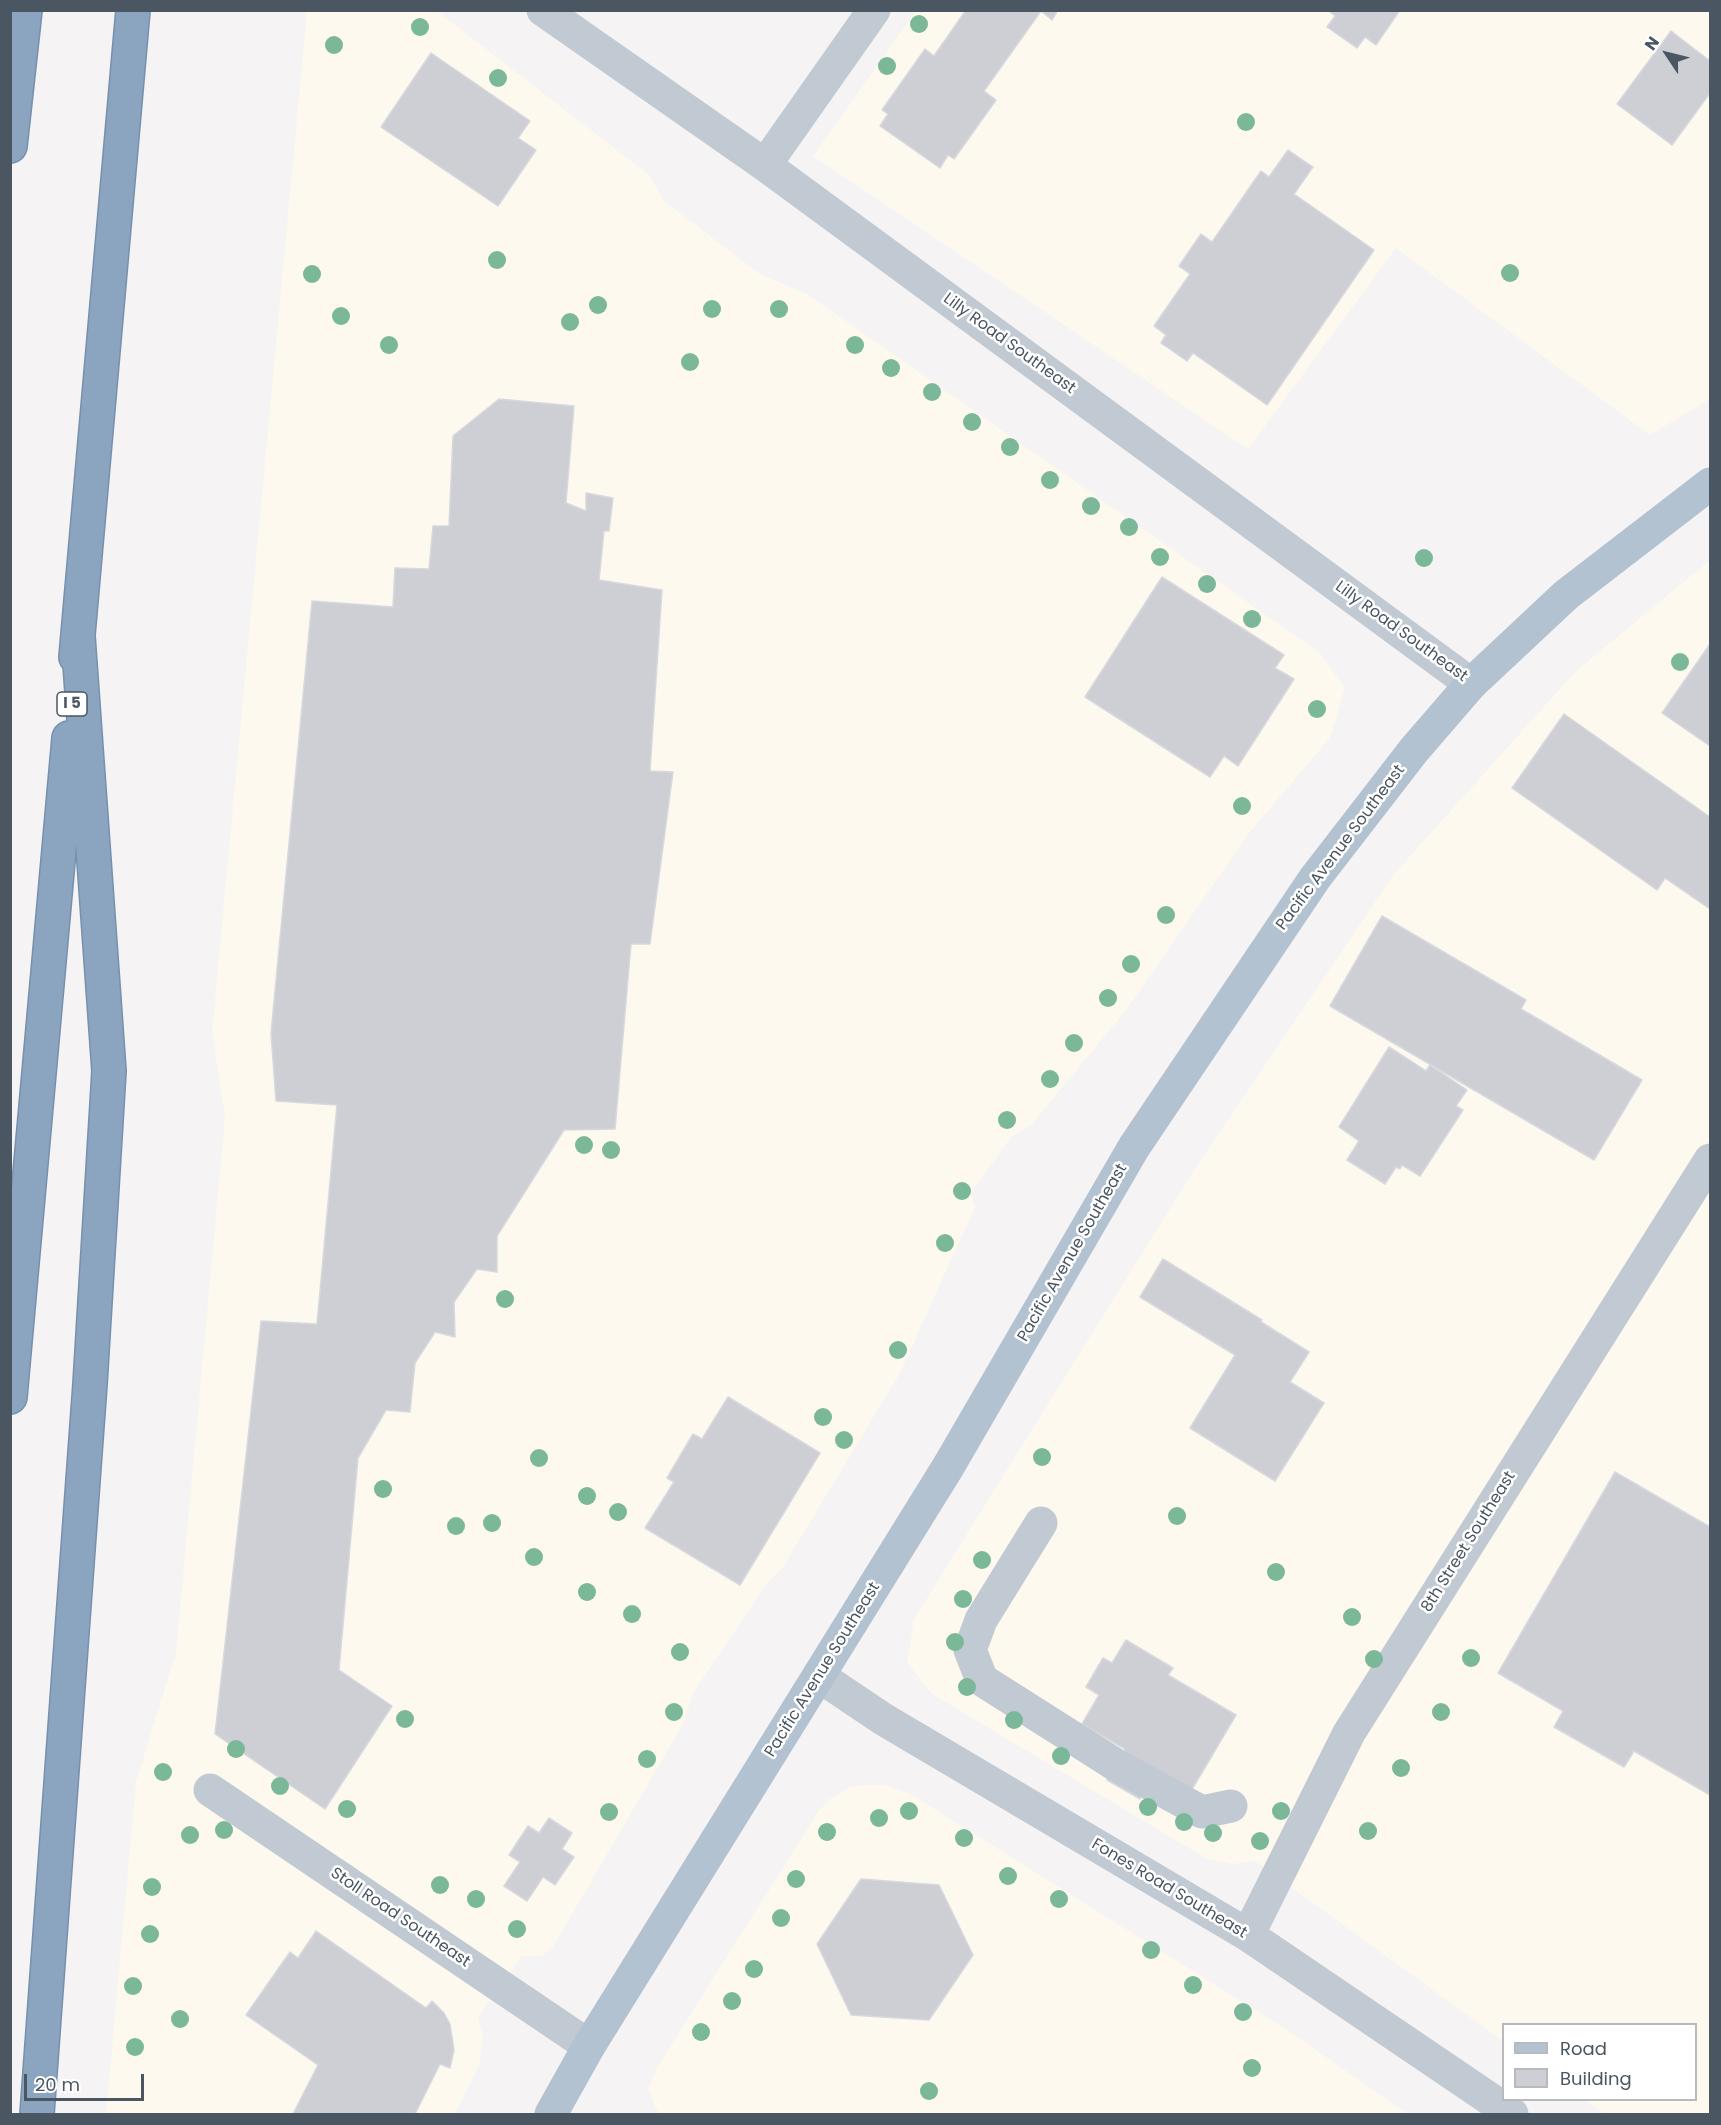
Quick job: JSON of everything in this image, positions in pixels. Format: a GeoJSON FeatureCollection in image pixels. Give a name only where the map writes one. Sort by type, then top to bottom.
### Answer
{"type":"FeatureCollection","features":[{"type":"Feature","properties":{"kind":"highway"},"geometry":{"type":"LineString","coordinates":[[10,146],[25,10]]}},
{"type":"Feature","properties":{"kind":"highway","name":"I 5"},"geometry":{"type":"LineString","coordinates":[[10,1397],[133,10]]}},
{"type":"Feature","properties":{"kind":"highway"},"geometry":{"type":"LineString","coordinates":[[37,2115],[90,1396],[109,1071],[78,636]]}},
{"type":"Feature","properties":{"kind":"main road","name":"Pacific Avenue Southeast"},"geometry":{"type":"LineString","coordinates":[[551,2115],[589,2046],[948,1467],[1134,1147],[1315,878],[1414,750],[1471,684],[1566,595],[1710,484]]}},
{"type":"Feature","properties":{"kind":"street","name":"Lilly Road Southeast"},"geometry":{"type":"LineString","coordinates":[[543,10],[765,165],[1471,684]]}},
{"type":"Feature","properties":{"kind":"street"},"geometry":{"type":"LineString","coordinates":[[765,165],[874,10]]}},
{"type":"Feature","properties":{"kind":"street","name":"8th Street Southeast"},"geometry":{"type":"LineString","coordinates":[[1248,1935],[1349,1733],[1710,1160]]}},
{"type":"Feature","properties":{"kind":"street"},"geometry":{"type":"LineString","coordinates":[[1041,1523],[981,1620],[970,1650],[982,1680],[1116,1765],[1202,1812],[1231,1806]]}},
{"type":"Feature","properties":{"kind":"street","name":"Fones Road Southeast"},"geometry":{"type":"LineString","coordinates":[[819,1676],[883,1719],[1248,1935],[1512,2115]]}},
{"type":"Feature","properties":{"kind":"street","name":"Stoll Road Southeast"},"geometry":{"type":"LineString","coordinates":[[210,1790],[589,2046]]}},
{"type":"Feature","properties":{"kind":"shaded area"},"geometry":{"type":"Polygon","coordinates":[[[307,11],[437,11],[649,175],[664,201],[760,274],[807,294],[1320,653],[1345,688],[1330,738],[1249,833],[1127,1009],[1031,1125],[1011,1137],[971,1193],[975,1207],[900,1373],[783,1567],[768,1582],[693,1693],[683,1724],[553,1947],[542,1956],[522,1956],[478,2017],[483,2038],[480,2063],[455,2114],[106,2114],[136,1782],[176,1652],[225,1117],[212,1032],[307,11]]]}},
{"type":"Feature","properties":{"kind":"shaded area"},"geometry":{"type":"Polygon","coordinates":[[[916,11],[1710,11],[1710,399],[1650,435],[1396,248],[1248,449],[813,156],[916,11]]]}},
{"type":"Feature","properties":{"kind":"shaded area"},"geometry":{"type":"Polygon","coordinates":[[[1710,560],[1710,2114],[1605,2114],[1586,2101],[1697,2101],[1697,2023],[1502,2023],[1502,2040],[1255,1861],[1232,1864],[1207,1859],[932,1694],[907,1663],[914,1619],[1192,1173],[1394,874],[1575,672],[1710,560]]]}},
{"type":"Feature","properties":{"kind":"shaded area"},"geometry":{"type":"Polygon","coordinates":[[[885,1785],[909,1793],[1287,2030],[1408,2114],[660,2114],[655,2107],[649,2088],[656,2069],[820,1809],[830,1799],[850,1787],[885,1785]]]}},
{"type":"Feature","properties":{"kind":"building"},"geometry":{"type":"Polygon","coordinates":[[[966,10],[1058,10],[1052,20],[1041,11],[984,91],[996,100],[954,159],[948,155],[940,168],[880,126],[888,114],[882,110],[925,49],[934,56],[966,10]]]}},
{"type":"Feature","properties":{"kind":"building"},"geometry":{"type":"Polygon","coordinates":[[[1328,10],[1400,10],[1376,45],[1365,37],[1357,48],[1327,27],[1335,16],[1328,10]]]}},
{"type":"Feature","properties":{"kind":"building"},"geometry":{"type":"Polygon","coordinates":[[[1671,31],[1710,61],[1710,93],[1672,145],[1617,104],[1671,31]]]}},
{"type":"Feature","properties":{"kind":"building"},"geometry":{"type":"Polygon","coordinates":[[[431,53],[530,121],[518,138],[536,150],[498,206],[381,127],[431,53]]]}},
{"type":"Feature","properties":{"kind":"building"},"geometry":{"type":"Polygon","coordinates":[[[1288,150],[1313,167],[1294,194],[1374,250],[1267,405],[1193,353],[1187,361],[1161,343],[1166,335],[1154,326],[1190,274],[1179,266],[1201,234],[1212,242],[1261,171],[1269,177],[1288,150]]]}},
{"type":"Feature","properties":{"kind":"building"},"geometry":{"type":"Polygon","coordinates":[[[499,399],[574,406],[566,503],[586,511],[586,493],[613,498],[609,531],[604,531],[599,580],[662,590],[650,771],[673,772],[650,944],[631,944],[615,1129],[564,1130],[497,1236],[497,1272],[477,1269],[454,1302],[455,1337],[435,1332],[415,1363],[410,1412],[386,1410],[358,1458],[339,1670],[392,1706],[325,1809],[215,1734],[261,1321],[317,1324],[337,1105],[276,1101],[271,1033],[312,601],[393,607],[395,568],[429,569],[433,526],[449,526],[453,436],[499,399]]]}},
{"type":"Feature","properties":{"kind":"building"},"geometry":{"type":"Polygon","coordinates":[[[1162,577],[1284,655],[1275,668],[1294,679],[1238,766],[1224,756],[1210,777],[1085,697],[1162,577]]]}},
{"type":"Feature","properties":{"kind":"building"},"geometry":{"type":"Polygon","coordinates":[[[1710,644],[1710,746],[1662,713],[1710,644]]]}},
{"type":"Feature","properties":{"kind":"building"},"geometry":{"type":"Polygon","coordinates":[[[1564,714],[1710,817],[1710,909],[1665,878],[1657,890],[1512,788],[1564,714]]]}},
{"type":"Feature","properties":{"kind":"building"},"geometry":{"type":"Polygon","coordinates":[[[1382,916],[1526,1000],[1521,1009],[1642,1080],[1594,1160],[1330,1006],[1382,916]]]}},
{"type":"Feature","properties":{"kind":"building"},"geometry":{"type":"Polygon","coordinates":[[[1389,1047],[1426,1071],[1430,1065],[1467,1090],[1456,1106],[1463,1110],[1420,1176],[1402,1165],[1400,1169],[1396,1167],[1385,1184],[1347,1160],[1359,1141],[1339,1127],[1389,1047]]]}},
{"type":"Feature","properties":{"kind":"building"},"geometry":{"type":"Polygon","coordinates":[[[1163,1259],[1309,1352],[1290,1382],[1324,1403],[1275,1481],[1190,1428],[1235,1355],[1140,1297],[1163,1259]]]}},
{"type":"Feature","properties":{"kind":"building"},"geometry":{"type":"Polygon","coordinates":[[[728,1397],[820,1453],[740,1585],[645,1528],[674,1482],[667,1478],[693,1434],[702,1439],[728,1397]]]}},
{"type":"Feature","properties":{"kind":"building"},"geometry":{"type":"Polygon","coordinates":[[[1615,1472],[1710,1527],[1710,1795],[1634,1751],[1624,1767],[1554,1727],[1563,1711],[1498,1673],[1615,1472]]]}},
{"type":"Feature","properties":{"kind":"building"},"geometry":{"type":"Polygon","coordinates":[[[1126,1640],[1173,1668],[1168,1675],[1236,1715],[1191,1791],[1149,1783],[1140,1799],[1107,1780],[1125,1749],[1082,1724],[1099,1695],[1086,1687],[1103,1658],[1112,1663],[1126,1640]]]}},
{"type":"Feature","properties":{"kind":"building"},"geometry":{"type":"Polygon","coordinates":[[[549,1818],[572,1833],[562,1849],[574,1857],[555,1885],[543,1877],[527,1901],[504,1886],[520,1862],[509,1855],[528,1826],[539,1833],[549,1818]]]}},
{"type":"Feature","properties":{"kind":"building"},"geometry":{"type":"Polygon","coordinates":[[[861,1879],[939,1885],[973,1955],[929,2020],[851,2015],[817,1944],[861,1879]]]}},
{"type":"Feature","properties":{"kind":"building"},"geometry":{"type":"Polygon","coordinates":[[[316,1931],[426,2008],[432,2001],[444,2013],[450,2024],[454,2050],[450,2068],[440,2064],[415,2114],[293,2114],[318,2065],[246,2015],[290,1952],[298,1958],[316,1931]]]}}]}
